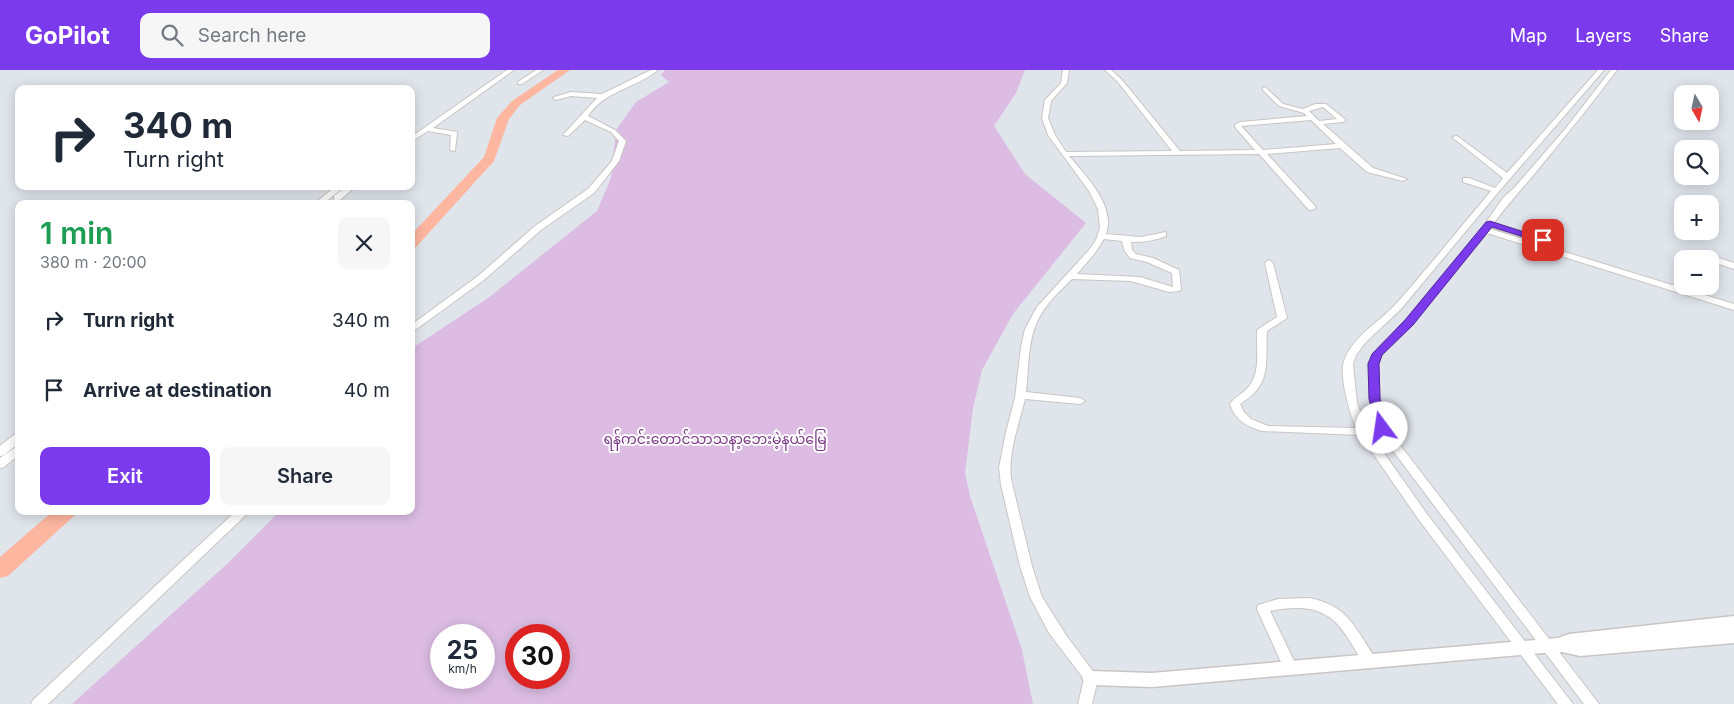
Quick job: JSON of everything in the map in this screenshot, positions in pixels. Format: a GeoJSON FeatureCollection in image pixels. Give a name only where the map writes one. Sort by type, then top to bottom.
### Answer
{"type":"FeatureCollection","features":[{"type":"Feature","properties":{"kind":"street"},"geometry":{"type":"LineString","coordinates":[[415,137],[502,70]]}},
{"type":"Feature","properties":{"kind":"street"},"geometry":{"type":"LineString","coordinates":[[415,131],[511,70]]}},
{"type":"Feature","properties":{"kind":"street"},"geometry":{"type":"LineString","coordinates":[[520,83],[540,70]]}},
{"type":"Feature","properties":{"kind":"street"},"geometry":{"type":"LineString","coordinates":[[566,135],[584,117],[590,106],[602,96],[655,70]]}},
{"type":"Feature","properties":{"kind":"street"},"geometry":{"type":"LineString","coordinates":[[1066,70],[1064,84],[1054,90],[1045,103],[1044,115],[1049,130],[1064,154],[1098,199],[1105,220],[1101,236],[1082,263],[1037,313],[1032,322],[1025,352],[1021,395],[1014,419],[1005,471],[1027,570],[1036,597],[1065,647],[1091,678],[1152,680],[1551,645],[1569,641],[1734,624]]}},
{"type":"Feature","properties":{"kind":"street"},"geometry":{"type":"LineString","coordinates":[[1108,70],[1120,81],[1177,152]]}},
{"type":"Feature","properties":{"kind":"street"},"geometry":{"type":"LineString","coordinates":[[1566,704],[1424,517],[1363,432],[1352,403],[1348,370],[1350,357],[1369,335],[1397,308],[1601,70]]}},
{"type":"Feature","properties":{"kind":"street"},"geometry":{"type":"LineString","coordinates":[[1592,704],[1551,645],[1382,428],[1374,399],[1374,364],[1378,354],[1409,322],[1487,227],[1506,200],[1518,189],[1568,129],[1614,70]]}},
{"type":"Feature","properties":{"kind":"street"},"geometry":{"type":"LineString","coordinates":[[1265,90],[1281,105],[1304,111],[1370,170],[1403,179]]}},
{"type":"Feature","properties":{"kind":"street"},"geometry":{"type":"LineString","coordinates":[[556,98],[572,94],[602,96]]}},
{"type":"Feature","properties":{"kind":"street"},"geometry":{"type":"LineString","coordinates":[[1304,111],[1315,106],[1324,105],[1343,120],[1237,124],[1312,208]]}},
{"type":"Feature","properties":{"kind":"street"},"geometry":{"type":"LineString","coordinates":[[415,327],[481,278],[538,228],[586,195],[601,181],[615,161],[623,141],[613,130],[584,117]]}},
{"type":"Feature","properties":{"kind":"street"},"geometry":{"type":"LineString","coordinates":[[427,128],[455,133],[453,150]]}},
{"type":"Feature","properties":{"kind":"street"},"geometry":{"type":"LineString","coordinates":[[1455,136],[1508,178]]}},
{"type":"Feature","properties":{"kind":"street"},"geometry":{"type":"LineString","coordinates":[[1064,154],[1261,152],[1342,146]]}},
{"type":"Feature","properties":{"kind":"street"},"geometry":{"type":"LineString","coordinates":[[1466,180],[1497,191]]}},
{"type":"Feature","properties":{"kind":"street"},"geometry":{"type":"LineString","coordinates":[[323,200],[336,190]]}},
{"type":"Feature","properties":{"kind":"street"},"geometry":{"type":"LineString","coordinates":[[334,200],[347,190]]}},
{"type":"Feature","properties":{"kind":"street"},"geometry":{"type":"LineString","coordinates":[[1487,227],[1674,283]]}},
{"type":"Feature","properties":{"kind":"street"},"geometry":{"type":"LineString","coordinates":[[1487,227],[1734,301]]}},
{"type":"Feature","properties":{"kind":"street"},"geometry":{"type":"LineString","coordinates":[[1101,236],[1153,238],[1162,234]]}},
{"type":"Feature","properties":{"kind":"street"},"geometry":{"type":"LineString","coordinates":[[1069,276],[1125,278],[1148,282],[1170,290],[1177,290],[1178,276],[1174,271],[1146,258],[1132,256],[1128,250],[1126,238]]}},
{"type":"Feature","properties":{"kind":"street"},"geometry":{"type":"LineString","coordinates":[[1719,261],[1734,266]]}},
{"type":"Feature","properties":{"kind":"street"},"geometry":{"type":"LineString","coordinates":[[1269,263],[1282,318],[1262,330],[1262,359],[1259,373],[1255,385],[1235,404],[1237,410],[1247,422],[1268,429],[1363,432]]}},
{"type":"Feature","properties":{"kind":"street"},"geometry":{"type":"LineString","coordinates":[[1715,295],[1734,301]]}},
{"type":"Feature","properties":{"kind":"street"},"geometry":{"type":"LineString","coordinates":[[1021,395],[1080,401]]}},
{"type":"Feature","properties":{"kind":"street"},"geometry":{"type":"LineString","coordinates":[[0,452],[15,440]]}},
{"type":"Feature","properties":{"kind":"street"},"geometry":{"type":"LineString","coordinates":[[0,464],[15,452]]}},
{"type":"Feature","properties":{"kind":"street"},"geometry":{"type":"LineString","coordinates":[[38,704],[240,515]]}},
{"type":"Feature","properties":{"kind":"street"},"geometry":{"type":"LineString","coordinates":[[1290,667],[1263,609],[1269,606],[1311,601],[1329,606],[1336,612],[1368,660]]}},
{"type":"Feature","properties":{"kind":"street"},"geometry":{"type":"LineString","coordinates":[[1551,645],[1580,649],[1734,636]]}},
{"type":"Feature","properties":{"kind":"street"},"geometry":{"type":"LineString","coordinates":[[1085,704],[1091,678]]}},
{"type":"Feature","properties":{"kind":"green space","name":"ရန်ကင်းတောင်သာသနာ့ဘေးမဲ့နယ်မြေ"},"geometry":{"type":"Polygon","coordinates":[[[665,70],[1025,70],[1016,93],[994,126],[1025,174],[1086,223],[1013,314],[982,370],[973,408],[965,473],[970,496],[1022,650],[1033,704],[72,704],[227,564],[276,515],[415,515],[415,346],[488,298],[597,211],[611,178],[616,130],[636,102],[669,82],[661,75],[665,70]]]}},
{"type":"Feature","properties":{"kind":"waterway"},"geometry":{"type":"LineString","coordinates":[[415,240],[490,158],[503,118],[516,103],[565,70]]}},
{"type":"Feature","properties":{"kind":"waterway"},"geometry":{"type":"LineString","coordinates":[[0,570],[62,515]]}},
{"type":"Feature","properties":{"kind":"route"},"geometry":{"type":"LineString","coordinates":[[1382,428],[1374,399],[1374,364],[1378,354],[1385,345],[1409,322],[1490,224],[1543,240]]}}]}
